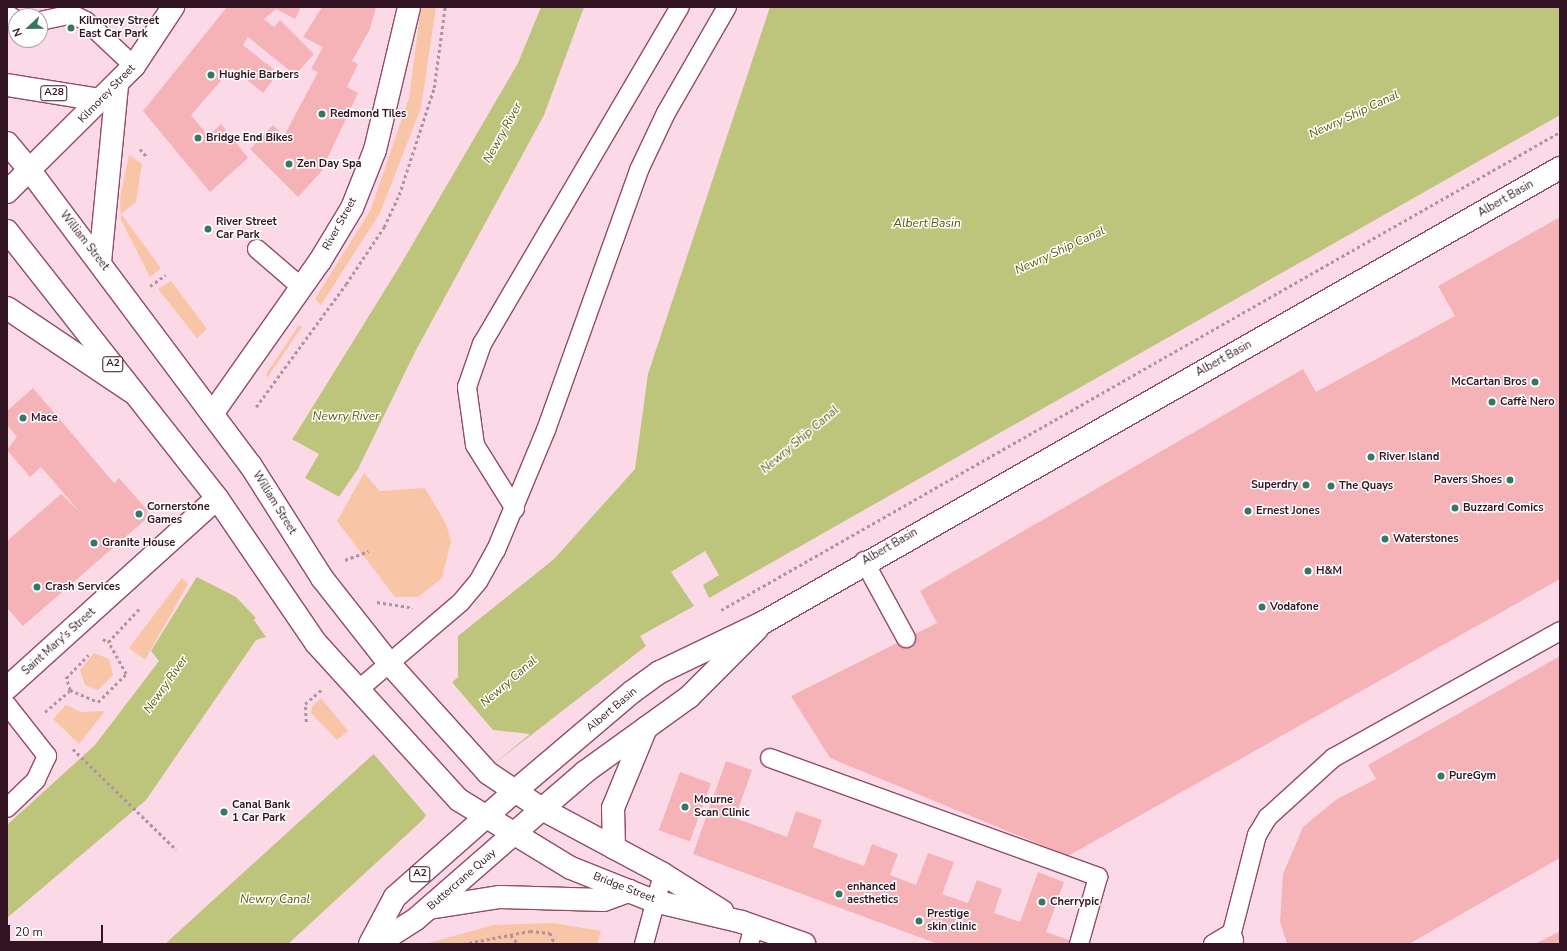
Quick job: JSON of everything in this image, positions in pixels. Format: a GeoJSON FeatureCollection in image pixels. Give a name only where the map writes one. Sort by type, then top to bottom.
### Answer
{"type":"FeatureCollection","features":[{"type":"Feature","properties":{"kind":"main road","name":"Kilmorey Street"},"geometry":{"type":"LineString","coordinates":[[7,192],[30,172],[134,66],[173,7]]}},
{"type":"Feature","properties":{"kind":"main road","name":"River Street"},"geometry":{"type":"LineString","coordinates":[[212,414],[301,287],[352,208],[375,150],[409,7]]}},
{"type":"Feature","properties":{"kind":"main road","name":"A28"},"geometry":{"type":"LineString","coordinates":[[7,85],[109,92]]}},
{"type":"Feature","properties":{"kind":"main road"},"geometry":{"type":"LineString","coordinates":[[100,262],[109,92]]}},
{"type":"Feature","properties":{"kind":"main road","name":"William Street"},"geometry":{"type":"LineString","coordinates":[[7,143],[100,262],[251,466],[319,573],[388,662],[488,773],[514,792],[542,809]]}},
{"type":"Feature","properties":{"kind":"main road","name":"Albert Basin"},"geometry":{"type":"LineString","coordinates":[[514,792],[643,684],[686,657],[764,622],[864,561],[1560,168]]}},
{"type":"Feature","properties":{"kind":"main road","name":"A2"},"geometry":{"type":"LineString","coordinates":[[7,231],[141,399],[221,503],[308,632],[358,690],[459,800],[514,834]]}},
{"type":"Feature","properties":{"kind":"main road"},"geometry":{"type":"LineString","coordinates":[[7,308],[141,399]]}},
{"type":"Feature","properties":{"kind":"main road","name":"Saint Mary's Street"},"geometry":{"type":"LineString","coordinates":[[7,688],[221,503]]}},
{"type":"Feature","properties":{"kind":"main road","name":"Albert Basin"},"geometry":{"type":"LineString","coordinates":[[542,809],[712,678],[764,622]]}},
{"type":"Feature","properties":{"kind":"main road"},"geometry":{"type":"LineString","coordinates":[[614,848],[613,808],[646,728]]}},
{"type":"Feature","properties":{"kind":"main road","name":"A2"},"geometry":{"type":"LineString","coordinates":[[370,944],[395,897],[514,792]]}},
{"type":"Feature","properties":{"kind":"main road","name":"Buttercrane Quay"},"geometry":{"type":"LineString","coordinates":[[377,944],[428,908],[542,809]]}},
{"type":"Feature","properties":{"kind":"main road","name":"Bridge Street"},"geometry":{"type":"LineString","coordinates":[[542,809],[664,874],[749,931]]}},
{"type":"Feature","properties":{"kind":"main road","name":"Bridge Street"},"geometry":{"type":"LineString","coordinates":[[514,834],[560,863],[629,891],[749,931],[804,944]]}},
{"type":"Feature","properties":{"kind":"main road"},"geometry":{"type":"LineString","coordinates":[[428,908],[500,897],[604,900],[629,891]]}},
{"type":"Feature","properties":{"kind":"lane"},"geometry":{"type":"LineString","coordinates":[[515,509],[475,445],[467,387],[482,344],[680,7]]}},
{"type":"Feature","properties":{"kind":"lane"},"geometry":{"type":"LineString","coordinates":[[358,690],[388,662],[436,622],[478,582],[515,509],[639,170],[666,113],[727,7]]}},
{"type":"Feature","properties":{"kind":"lane"},"geometry":{"type":"LineString","coordinates":[[48,19],[72,14],[86,21],[134,66]]}},
{"type":"Feature","properties":{"kind":"lane"},"geometry":{"type":"LineString","coordinates":[[257,249],[301,287]]}},
{"type":"Feature","properties":{"kind":"lane"},"geometry":{"type":"LineString","coordinates":[[864,561],[906,638]]}},
{"type":"Feature","properties":{"kind":"lane"},"geometry":{"type":"LineString","coordinates":[[1213,944],[1232,940],[1257,835],[1268,817],[1334,758],[1560,631]]}},
{"type":"Feature","properties":{"kind":"lane"},"geometry":{"type":"LineString","coordinates":[[7,705],[47,756],[36,780],[7,808]]}},
{"type":"Feature","properties":{"kind":"lane"},"geometry":{"type":"LineString","coordinates":[[770,758],[1098,877],[1079,944]]}},
{"type":"Feature","properties":{"kind":"lane"},"geometry":{"type":"LineString","coordinates":[[644,944],[654,900],[664,874]]}},
{"type":"Feature","properties":{"kind":"path"},"geometry":{"type":"LineString","coordinates":[[718,611],[1560,132]]}},
{"type":"Feature","properties":{"kind":"path"},"geometry":{"type":"LineString","coordinates":[[149,286],[166,275]]}},
{"type":"Feature","properties":{"kind":"path"},"geometry":{"type":"LineString","coordinates":[[344,560],[368,551]]}},
{"type":"Feature","properties":{"kind":"path"},"geometry":{"type":"LineString","coordinates":[[108,642],[145,602]]}},
{"type":"Feature","properties":{"kind":"path"},"geometry":{"type":"LineString","coordinates":[[377,602],[406,608],[424,606],[436,622]]}},
{"type":"Feature","properties":{"kind":"path"},"geometry":{"type":"LineString","coordinates":[[92,650],[66,678],[70,690],[98,702],[126,674],[108,642],[103,639],[98,645]]}},
{"type":"Feature","properties":{"kind":"path"},"geometry":{"type":"LineString","coordinates":[[306,722],[305,704],[324,687]]}},
{"type":"Feature","properties":{"kind":"path"},"geometry":{"type":"LineString","coordinates":[[38,718],[70,690]]}},
{"type":"Feature","properties":{"kind":"path"},"geometry":{"type":"LineString","coordinates":[[71,747],[138,815],[176,849]]}},
{"type":"Feature","properties":{"kind":"path"},"geometry":{"type":"LineString","coordinates":[[463,944],[530,931],[550,933],[555,944]]}},
{"type":"Feature","properties":{"kind":"path"},"geometry":{"type":"LineString","coordinates":[[511,934],[518,944]]}},
{"type":"Feature","properties":{"kind":"shaded area"},"geometry":{"type":"Polygon","coordinates":[[[421,7],[436,7],[421,108],[380,213],[321,305],[315,299],[371,209],[409,98],[421,7]]]}},
{"type":"Feature","properties":{"kind":"shaded area"},"geometry":{"type":"Polygon","coordinates":[[[129,155],[142,164],[136,202],[121,214],[161,268],[150,277],[121,220],[120,199],[129,155]]]}},
{"type":"Feature","properties":{"kind":"shaded area"},"geometry":{"type":"Polygon","coordinates":[[[171,281],[207,329],[197,338],[158,289],[171,281]]]}},
{"type":"Feature","properties":{"kind":"shaded area"},"geometry":{"type":"Polygon","coordinates":[[[299,325],[302,327],[267,378],[266,374],[299,325]]]}},
{"type":"Feature","properties":{"kind":"shaded area"},"geometry":{"type":"Polygon","coordinates":[[[364,473],[380,491],[425,488],[446,524],[451,541],[442,578],[418,597],[395,597],[337,521],[364,473]]]}},
{"type":"Feature","properties":{"kind":"shaded area"},"geometry":{"type":"Polygon","coordinates":[[[182,578],[188,584],[145,660],[129,648],[182,578]]]}},
{"type":"Feature","properties":{"kind":"shaded area"},"geometry":{"type":"Polygon","coordinates":[[[94,653],[109,659],[113,675],[98,690],[85,685],[80,670],[94,653]]]}},
{"type":"Feature","properties":{"kind":"shaded area"},"geometry":{"type":"Polygon","coordinates":[[[321,698],[348,731],[337,740],[311,713],[312,706],[321,698]]]}},
{"type":"Feature","properties":{"kind":"shaded area"},"geometry":{"type":"Polygon","coordinates":[[[66,705],[81,712],[105,711],[79,744],[53,719],[66,705]]]}},
{"type":"Feature","properties":{"kind":"shaded area"},"geometry":{"type":"Polygon","coordinates":[[[552,923],[601,931],[597,944],[425,944],[494,925],[552,923]]]}},
{"type":"Feature","properties":{"kind":"water","name":"Newry River"},"geometry":{"type":"Polygon","coordinates":[[[541,7],[584,7],[544,115],[415,352],[358,469],[254,620],[266,637],[256,640],[146,800],[7,918],[7,825],[95,745],[159,661],[151,651],[198,575],[297,432],[401,264],[518,63],[541,7]]]}},
{"type":"Feature","properties":{"kind":"water","name":"Albert Basin"},"geometry":{"type":"Polygon","coordinates":[[[770,7],[1560,7],[1560,115],[709,598],[703,585],[719,575],[705,551],[671,572],[694,606],[640,636],[646,646],[427,816],[288,944],[165,944],[458,677],[458,636],[554,559],[635,469],[648,374],[770,7]]]}},
{"type":"Feature","properties":{"kind":"pier"},"geometry":{"type":"Polygon","coordinates":[[[290,438],[319,454],[305,478],[341,498],[257,619],[236,597],[195,576],[290,438]]]}},
{"type":"Feature","properties":{"kind":"pier"},"geometry":{"type":"Polygon","coordinates":[[[451,681],[493,730],[530,734],[417,828],[426,815],[372,752],[451,681]]]}},
{"type":"Feature","properties":{"kind":"building"},"geometry":{"type":"Polygon","coordinates":[[[227,7],[301,7],[295,19],[276,9],[264,19],[274,27],[280,20],[314,54],[295,75],[248,37],[243,45],[278,73],[263,93],[232,68],[191,115],[208,136],[221,124],[248,158],[210,192],[143,111],[227,7]]]}},
{"type":"Feature","properties":{"kind":"building"},"geometry":{"type":"Polygon","coordinates":[[[322,7],[376,7],[370,29],[352,61],[358,64],[347,87],[358,93],[321,172],[298,197],[250,149],[273,125],[284,136],[318,72],[311,69],[323,47],[303,37],[322,7]]]}},
{"type":"Feature","properties":{"kind":"building","name":"The Quays"},"geometry":{"type":"Polygon","coordinates":[[[1560,217],[1560,579],[1068,856],[830,758],[791,696],[937,623],[920,591],[1303,369],[1316,392],[1455,316],[1438,286],[1560,217]]]}},
{"type":"Feature","properties":{"kind":"building"},"geometry":{"type":"Polygon","coordinates":[[[33,388],[114,483],[119,478],[148,511],[145,520],[23,626],[7,608],[7,541],[61,494],[80,512],[41,467],[30,477],[7,450],[17,437],[7,425],[7,411],[33,388]]]}},
{"type":"Feature","properties":{"kind":"building"},"geometry":{"type":"Polygon","coordinates":[[[1560,656],[1560,858],[1409,944],[1287,944],[1280,921],[1283,874],[1303,827],[1337,799],[1376,779],[1368,765],[1560,656]]]}},
{"type":"Feature","properties":{"kind":"building"},"geometry":{"type":"Polygon","coordinates":[[[726,761],[752,770],[735,818],[787,837],[796,811],[822,820],[813,847],[864,866],[872,844],[898,854],[890,875],[916,885],[928,853],[954,862],[942,894],[968,903],[977,880],[1002,889],[994,913],[1020,922],[1038,872],[1064,882],[1046,932],[1072,941],[1071,944],[938,944],[693,854],[726,761]]]}},
{"type":"Feature","properties":{"kind":"building","name":"Mourne Scan Clinic"},"geometry":{"type":"Polygon","coordinates":[[[680,772],[711,783],[690,842],[659,830],[680,772]]]}},
{"type":"Feature","properties":{"kind":"building"},"geometry":{"type":"Polygon","coordinates":[[[1560,931],[1560,944],[1535,944],[1560,931]]]}},
{"type":"Feature","properties":{"kind":"place","name":"Kilmorey Street East Car Park"},"geometry":{"type":"Point","coordinates":[71,28]}},
{"type":"Feature","properties":{"kind":"place","name":"Hughie Barbers"},"geometry":{"type":"Point","coordinates":[211,75]}},
{"type":"Feature","properties":{"kind":"place","name":"Redmond Tiles"},"geometry":{"type":"Point","coordinates":[322,114]}},
{"type":"Feature","properties":{"kind":"place","name":"Bridge End Bikes"},"geometry":{"type":"Point","coordinates":[198,138]}},
{"type":"Feature","properties":{"kind":"place","name":"Zen Day Spa"},"geometry":{"type":"Point","coordinates":[289,164]}},
{"type":"Feature","properties":{"kind":"place","name":"River Street Car Park"},"geometry":{"type":"Point","coordinates":[208,229]}},
{"type":"Feature","properties":{"kind":"place","name":"McCartan Bros"},"geometry":{"type":"Point","coordinates":[1535,382]}},
{"type":"Feature","properties":{"kind":"place","name":"Caffè Nero"},"geometry":{"type":"Point","coordinates":[1492,402]}},
{"type":"Feature","properties":{"kind":"place","name":"Mace"},"geometry":{"type":"Point","coordinates":[23,418]}},
{"type":"Feature","properties":{"kind":"place","name":"River Island"},"geometry":{"type":"Point","coordinates":[1371,457]}},
{"type":"Feature","properties":{"kind":"place","name":"Pavers Shoes"},"geometry":{"type":"Point","coordinates":[1510,480]}},
{"type":"Feature","properties":{"kind":"place","name":"Superdry"},"geometry":{"type":"Point","coordinates":[1306,485]}},
{"type":"Feature","properties":{"kind":"place","name":"The Quays"},"geometry":{"type":"Point","coordinates":[1331,486]}},
{"type":"Feature","properties":{"kind":"place","name":"Buzzard Comics"},"geometry":{"type":"Point","coordinates":[1455,508]}},
{"type":"Feature","properties":{"kind":"place","name":"Ernest Jones"},"geometry":{"type":"Point","coordinates":[1248,511]}},
{"type":"Feature","properties":{"kind":"place","name":"Cornerstone Games"},"geometry":{"type":"Point","coordinates":[139,514]}},
{"type":"Feature","properties":{"kind":"place","name":"Waterstones"},"geometry":{"type":"Point","coordinates":[1385,539]}},
{"type":"Feature","properties":{"kind":"place","name":"Granite House"},"geometry":{"type":"Point","coordinates":[94,543]}},
{"type":"Feature","properties":{"kind":"place","name":"H&M"},"geometry":{"type":"Point","coordinates":[1308,571]}},
{"type":"Feature","properties":{"kind":"place","name":"Crash Services"},"geometry":{"type":"Point","coordinates":[37,587]}},
{"type":"Feature","properties":{"kind":"place","name":"Vodafone"},"geometry":{"type":"Point","coordinates":[1262,607]}},
{"type":"Feature","properties":{"kind":"place","name":"PureGym"},"geometry":{"type":"Point","coordinates":[1441,776]}},
{"type":"Feature","properties":{"kind":"place","name":"Mourne Scan Clinic"},"geometry":{"type":"Point","coordinates":[685,807]}},
{"type":"Feature","properties":{"kind":"place","name":"Canal Bank 1 Car Park"},"geometry":{"type":"Point","coordinates":[224,812]}},
{"type":"Feature","properties":{"kind":"place","name":"enhanced aesthetics"},"geometry":{"type":"Point","coordinates":[839,894]}},
{"type":"Feature","properties":{"kind":"place","name":"Cherrypic"},"geometry":{"type":"Point","coordinates":[1042,902]}},
{"type":"Feature","properties":{"kind":"place","name":"Prestige skin clinic"},"geometry":{"type":"Point","coordinates":[919,921]}},
{"type":"Feature","properties":{"kind":"water label","name":"Newry Ship Canal"},"geometry":{"type":"Point","coordinates":[1354,115]}},
{"type":"Feature","properties":{"kind":"water label","name":"Newry Ship Canal"},"geometry":{"type":"Point","coordinates":[1060,251]}},
{"type":"Feature","properties":{"kind":"water label","name":"Newry Ship Canal"},"geometry":{"type":"Point","coordinates":[800,440]}},
{"type":"Feature","properties":{"kind":"water label","name":"Newry Canal"},"geometry":{"type":"Point","coordinates":[509,682]}},
{"type":"Feature","properties":{"kind":"water label","name":"Newry Canal"},"geometry":{"type":"Point","coordinates":[275,900]}}]}
